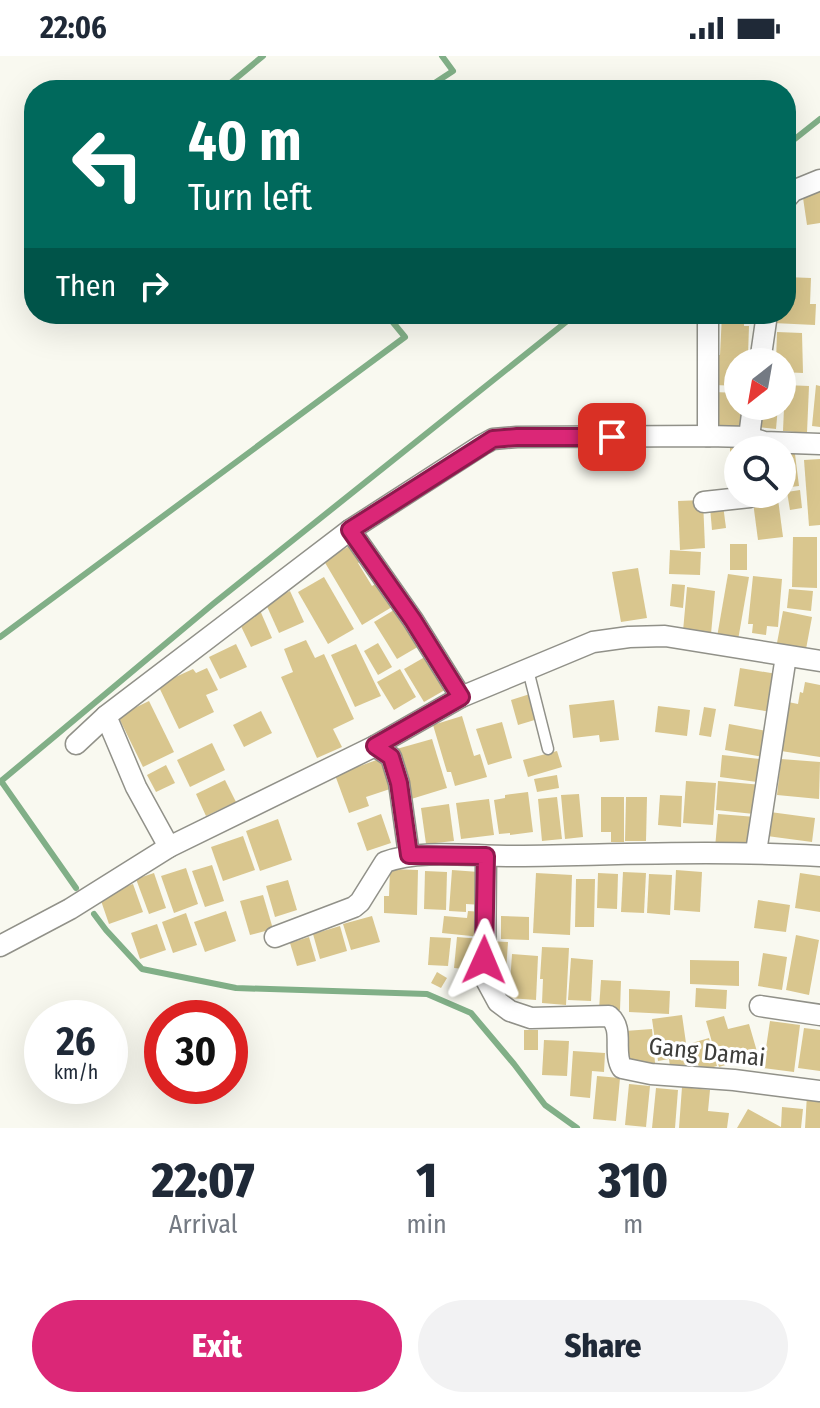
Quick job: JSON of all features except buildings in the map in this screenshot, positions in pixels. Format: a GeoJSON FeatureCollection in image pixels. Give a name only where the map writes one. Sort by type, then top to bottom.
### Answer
{"type":"FeatureCollection","features":[{"type":"Feature","properties":{"kind":"street"},"geometry":{"type":"LineString","coordinates":[[796,190],[820,180]]}},
{"type":"Feature","properties":{"kind":"street"},"geometry":{"type":"LineString","coordinates":[[708,324],[708,436]]}},
{"type":"Feature","properties":{"kind":"street"},"geometry":{"type":"LineString","coordinates":[[762,348],[766,324]]}},
{"type":"Feature","properties":{"kind":"street"},"geometry":{"type":"LineString","coordinates":[[76,744],[106,716],[350,530],[493,439],[724,438]]}},
{"type":"Feature","properties":{"kind":"street"},"geometry":{"type":"LineString","coordinates":[[796,444],[820,444]]}},
{"type":"Feature","properties":{"kind":"street"},"geometry":{"type":"LineString","coordinates":[[704,502],[724,500]]}},
{"type":"Feature","properties":{"kind":"street"},"geometry":{"type":"LineString","coordinates":[[350,530],[413,620],[461,697]]}},
{"type":"Feature","properties":{"kind":"street"},"geometry":{"type":"LineString","coordinates":[[0,946],[70,909],[169,847],[375,746],[461,697],[593,642],[665,636],[820,661]]}},
{"type":"Feature","properties":{"kind":"street"},"geometry":{"type":"LineString","coordinates":[[756,852],[786,656]]}},
{"type":"Feature","properties":{"kind":"street"},"geometry":{"type":"LineString","coordinates":[[106,716],[136,787],[169,847]]}},
{"type":"Feature","properties":{"kind":"street"},"geometry":{"type":"LineString","coordinates":[[375,746],[391,757],[401,795],[409,855]]}},
{"type":"Feature","properties":{"kind":"street"},"geometry":{"type":"LineString","coordinates":[[275,937],[354,907],[385,862],[409,855],[756,852],[820,856]]}},
{"type":"Feature","properties":{"kind":"street","name":"Gang Damai"},"geometry":{"type":"LineString","coordinates":[[486,856],[485,978],[498,1002],[510,1011],[531,1018],[609,1016],[615,1021],[618,1032],[617,1060],[622,1068],[651,1074],[820,1091]]}},
{"type":"Feature","properties":{"kind":"street"},"geometry":{"type":"LineString","coordinates":[[760,1006],[820,1015]]}},
{"type":"Feature","properties":{"kind":"lane"},"geometry":{"type":"LineString","coordinates":[[528,670],[548,749]]}},
{"type":"Feature","properties":{"kind":"waterway"},"geometry":{"type":"LineString","coordinates":[[234,80],[263,56]]}},
{"type":"Feature","properties":{"kind":"waterway"},"geometry":{"type":"LineString","coordinates":[[439,80],[453,71],[442,56]]}},
{"type":"Feature","properties":{"kind":"waterway"},"geometry":{"type":"LineString","coordinates":[[796,138],[820,119]]}},
{"type":"Feature","properties":{"kind":"waterway"},"geometry":{"type":"LineString","coordinates":[[0,637],[405,337],[394,324]]}},
{"type":"Feature","properties":{"kind":"waterway"},"geometry":{"type":"LineString","coordinates":[[0,782],[213,604],[563,324]]}},
{"type":"Feature","properties":{"kind":"waterway"},"geometry":{"type":"LineString","coordinates":[[1,781],[76,888]]}},
{"type":"Feature","properties":{"kind":"waterway"},"geometry":{"type":"LineString","coordinates":[[94,914],[142,969],[236,988],[427,994],[471,1013],[545,1105],[577,1128]]}},
{"type":"Feature","properties":{"kind":"route"},"geometry":{"type":"LineString","coordinates":[[484,960],[486,856],[409,855],[399,783],[391,757],[375,746],[461,697],[413,620],[350,530],[493,439],[612,437]]}}]}
